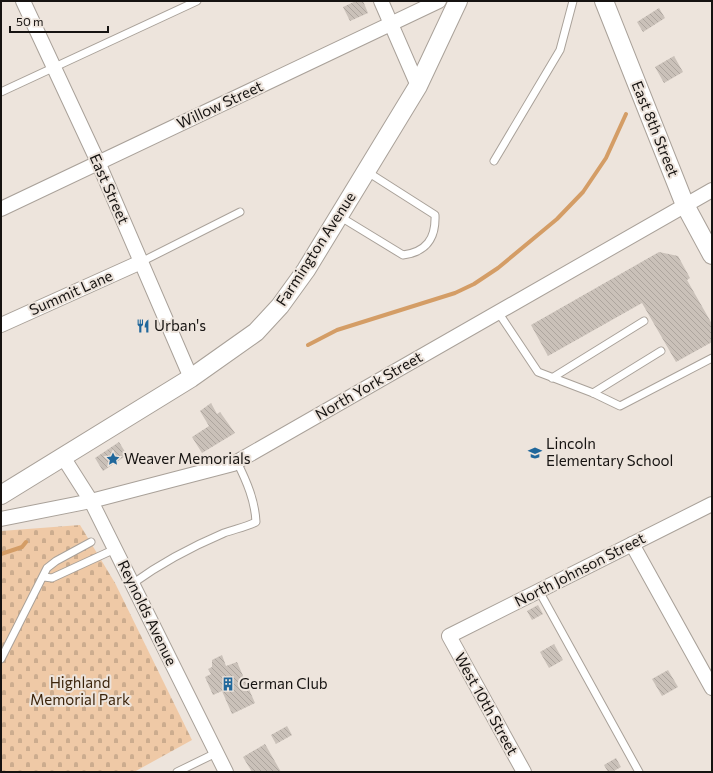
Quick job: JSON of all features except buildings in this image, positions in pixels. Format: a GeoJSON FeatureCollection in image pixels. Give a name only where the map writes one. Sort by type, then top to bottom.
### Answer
{"type":"FeatureCollection","features":[{"type":"Feature","properties":{"kind":"street","name":"East Street"},"geometry":{"type":"LineString","coordinates":[[23,1],[98,162],[191,378]]}},
{"type":"Feature","properties":{"kind":"street"},"geometry":{"type":"LineString","coordinates":[[381,1],[418,86]]}},
{"type":"Feature","properties":{"kind":"street","name":"Willow Street"},"geometry":{"type":"LineString","coordinates":[[1,208],[439,1]]}},
{"type":"Feature","properties":{"kind":"street","name":"Farmington Avenue"},"geometry":{"type":"LineString","coordinates":[[1,495],[191,378],[256,332],[280,306],[306,270],[339,216],[418,86],[458,1]]}},
{"type":"Feature","properties":{"kind":"street","name":"East 8th Street"},"geometry":{"type":"LineString","coordinates":[[604,1],[685,205],[712,255]]}},
{"type":"Feature","properties":{"kind":"street","name":"North York Street"},"geometry":{"type":"LineString","coordinates":[[1,520],[237,462],[712,190]]}},
{"type":"Feature","properties":{"kind":"street","name":"Summit Lane"},"geometry":{"type":"LineString","coordinates":[[1,325],[141,262]]}},
{"type":"Feature","properties":{"kind":"street","name":"Reynolds Avenue"},"geometry":{"type":"LineString","coordinates":[[63,457],[89,498],[226,772]]}},
{"type":"Feature","properties":{"kind":"street","name":"North Johnson Street"},"geometry":{"type":"LineString","coordinates":[[448,636],[712,504]]}},
{"type":"Feature","properties":{"kind":"street"},"geometry":{"type":"LineString","coordinates":[[632,544],[712,688]]}},
{"type":"Feature","properties":{"kind":"street","name":"West 10th Street"},"geometry":{"type":"LineString","coordinates":[[448,636],[524,772]]}},
{"type":"Feature","properties":{"kind":"lane"},"geometry":{"type":"LineString","coordinates":[[1,92],[54,66],[197,1]]}},
{"type":"Feature","properties":{"kind":"lane"},"geometry":{"type":"LineString","coordinates":[[494,161],[560,50],[573,1]]}},
{"type":"Feature","properties":{"kind":"lane"},"geometry":{"type":"LineString","coordinates":[[339,216],[403,255],[416,253],[428,244],[436,228],[435,215],[366,171]]}},
{"type":"Feature","properties":{"kind":"lane"},"geometry":{"type":"LineString","coordinates":[[141,262],[240,212]]}},
{"type":"Feature","properties":{"kind":"lane"},"geometry":{"type":"LineString","coordinates":[[498,312],[538,372],[593,393],[620,406],[712,358]]}},
{"type":"Feature","properties":{"kind":"lane"},"geometry":{"type":"LineString","coordinates":[[552,378],[644,321]]}},
{"type":"Feature","properties":{"kind":"lane"},"geometry":{"type":"LineString","coordinates":[[593,393],[661,351]]}},
{"type":"Feature","properties":{"kind":"lane"},"geometry":{"type":"LineString","coordinates":[[132,584],[160,565],[187,550],[225,533],[256,522],[255,507],[246,480],[237,462]]}},
{"type":"Feature","properties":{"kind":"lane"},"geometry":{"type":"LineString","coordinates":[[1,659],[44,577],[47,568],[56,561],[91,542]]}},
{"type":"Feature","properties":{"kind":"lane"},"geometry":{"type":"LineString","coordinates":[[44,577],[52,578],[115,549]]}},
{"type":"Feature","properties":{"kind":"lane"},"geometry":{"type":"LineString","coordinates":[[539,590],[639,772]]}},
{"type":"Feature","properties":{"kind":"lane"},"geometry":{"type":"LineString","coordinates":[[177,772],[216,753]]}},
{"type":"Feature","properties":{"kind":"green space","name":"Highland Memorial Park"},"geometry":{"type":"Polygon","coordinates":[[[80,525],[115,583],[192,740],[134,772],[1,772],[1,531],[80,525]]]}},
{"type":"Feature","properties":{"kind":"waterway"},"geometry":{"type":"LineString","coordinates":[[308,345],[337,330],[455,293],[474,284],[498,268],[557,219],[583,192],[606,158],[626,114]]}},
{"type":"Feature","properties":{"kind":"waterway"},"geometry":{"type":"LineString","coordinates":[[1,554],[22,547],[26,542]]}},
{"type":"Feature","properties":{"kind":"place","name":"Urban's"},"geometry":{"type":"Point","coordinates":[143,326]}},
{"type":"Feature","properties":{"kind":"place","name":"Lincoln Elementary School"},"geometry":{"type":"Point","coordinates":[535,453]}},
{"type":"Feature","properties":{"kind":"place","name":"Weaver Memorials"},"geometry":{"type":"Point","coordinates":[113,459]}},
{"type":"Feature","properties":{"kind":"place","name":"German Club"},"geometry":{"type":"Point","coordinates":[228,684]}}]}
